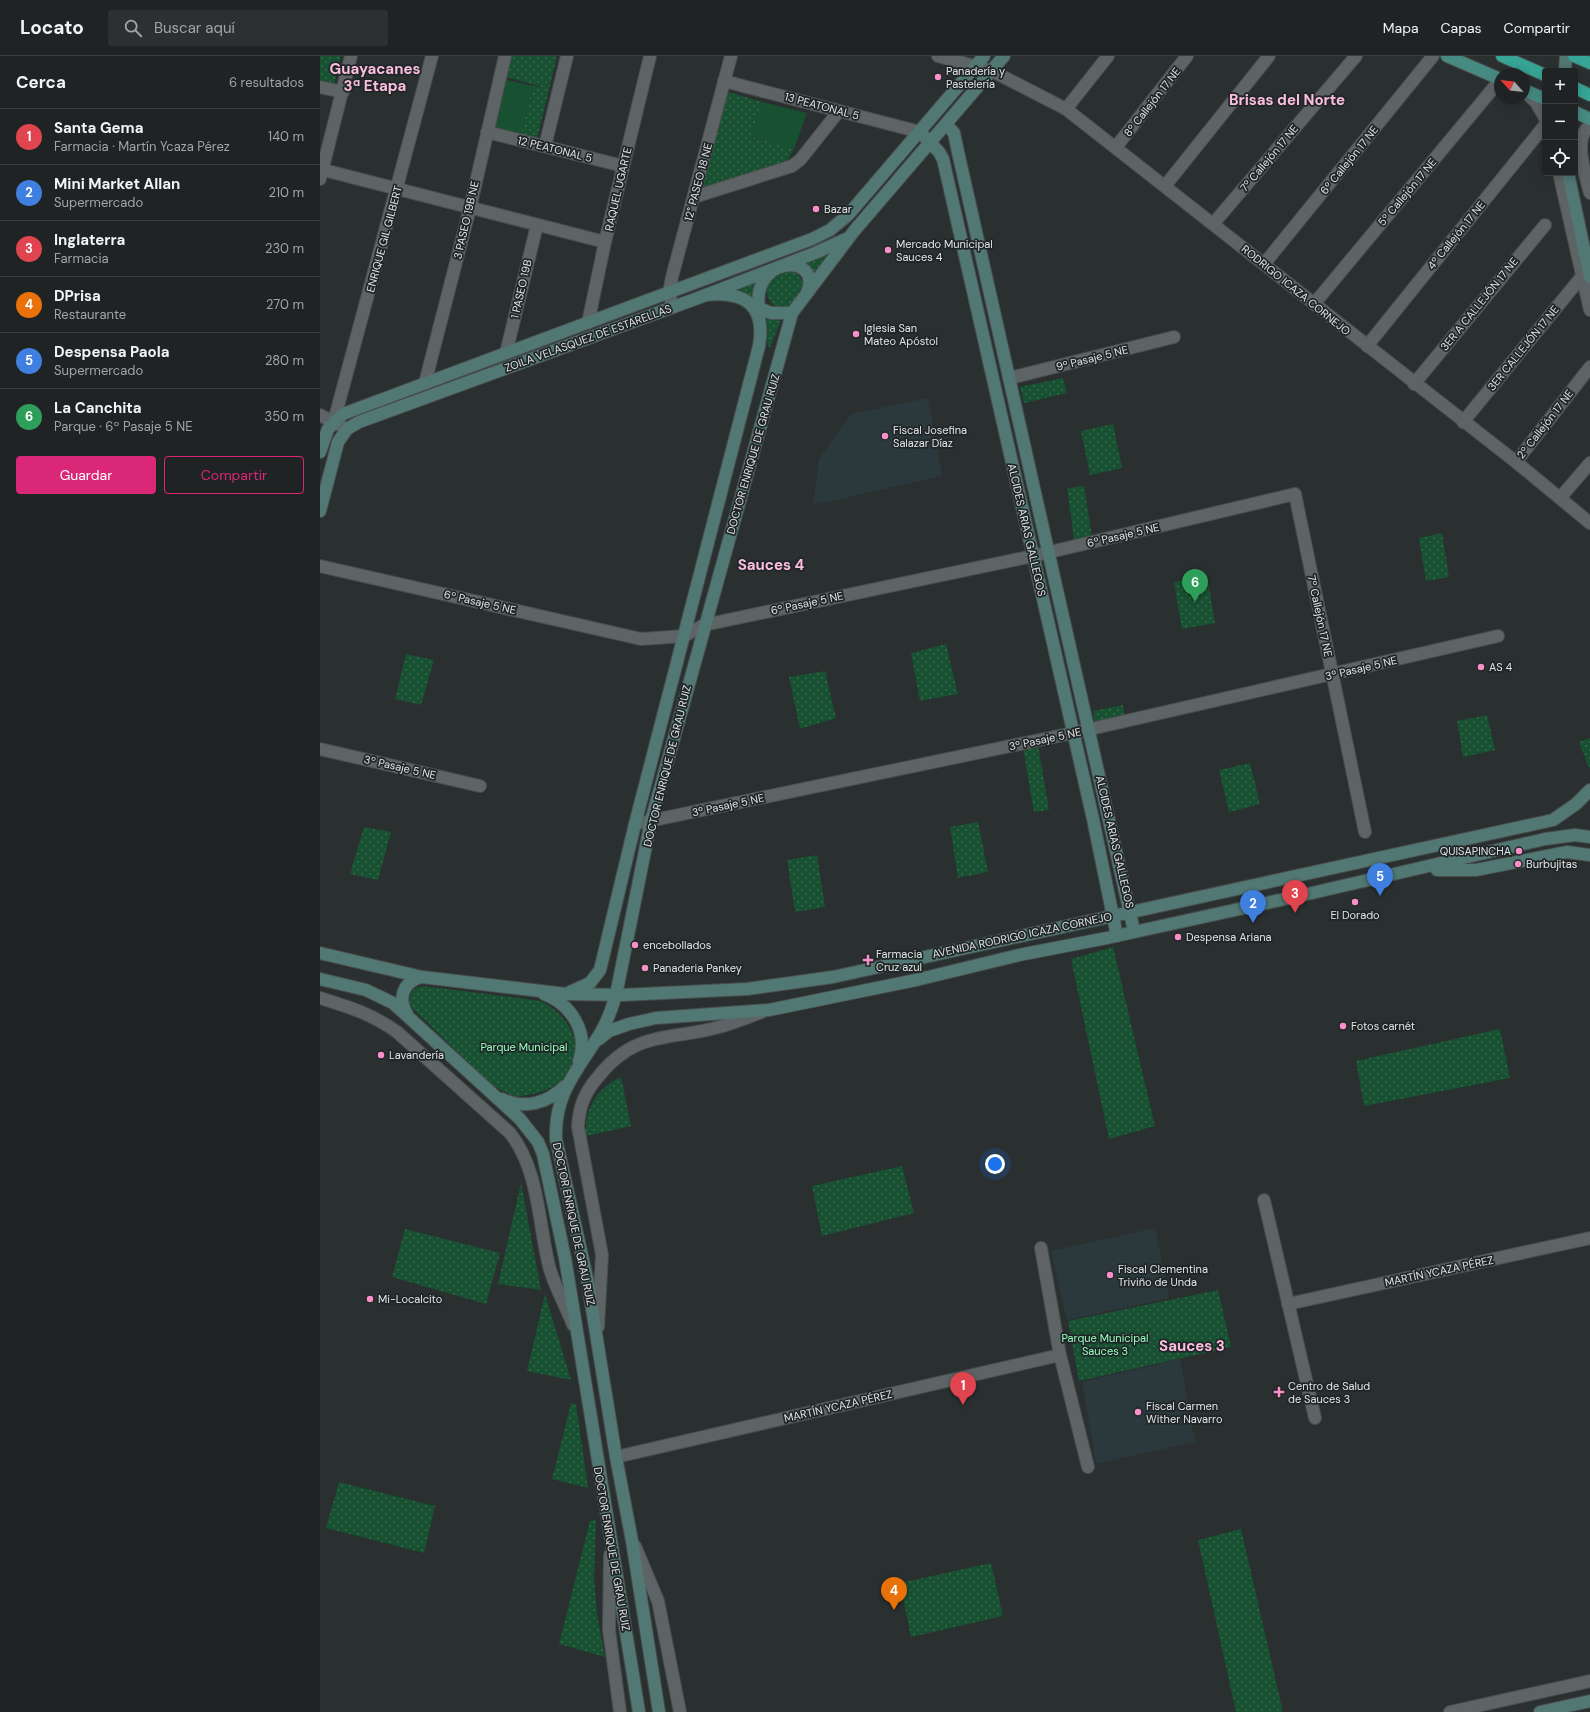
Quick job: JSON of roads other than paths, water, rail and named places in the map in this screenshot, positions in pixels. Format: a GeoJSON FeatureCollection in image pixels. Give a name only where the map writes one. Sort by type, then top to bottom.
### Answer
{"type":"FeatureCollection","features":[{"type":"Feature","properties":{"kind":"highway"},"geometry":{"type":"LineString","coordinates":[[1502,56],[1542,74]]}},
{"type":"Feature","properties":{"kind":"highway"},"geometry":{"type":"LineString","coordinates":[[1574,56],[1590,63]]}},
{"type":"Feature","properties":{"kind":"highway"},"geometry":{"type":"LineString","coordinates":[[1578,89],[1590,95]]}},
{"type":"Feature","properties":{"kind":"main road"},"geometry":{"type":"LineString","coordinates":[[1448,56],[1494,77]]}},
{"type":"Feature","properties":{"kind":"main road"},"geometry":{"type":"LineString","coordinates":[[1530,93],[1542,98]]}},
{"type":"Feature","properties":{"kind":"main road"},"geometry":{"type":"LineString","coordinates":[[1578,113],[1590,119]]}},
{"type":"Feature","properties":{"kind":"street"},"geometry":{"type":"LineString","coordinates":[[351,56],[343,92],[321,172],[605,242]]}},
{"type":"Feature","properties":{"kind":"street","name":"ENRIQUE GIL GILBERT"},"geometry":{"type":"LineString","coordinates":[[334,421],[432,56]]}},
{"type":"Feature","properties":{"kind":"street","name":"3 PASEO 19B NE"},"geometry":{"type":"LineString","coordinates":[[425,383],[470,208],[505,56]]}},
{"type":"Feature","properties":{"kind":"street"},"geometry":{"type":"LineString","coordinates":[[545,146],[567,56]]}},
{"type":"Feature","properties":{"kind":"street","name":"RAQUEL UGARTE"},"geometry":{"type":"LineString","coordinates":[[588,323],[605,242],[650,56]]}},
{"type":"Feature","properties":{"kind":"street","name":"12° PASEO 18 NE"},"geometry":{"type":"LineString","coordinates":[[669,293],[731,56]]}},
{"type":"Feature","properties":{"kind":"street","name":"RODRIGO ICAZA CORNEJO"},"geometry":{"type":"LineString","coordinates":[[938,56],[992,71],[1066,109],[1414,384],[1516,462],[1590,524]]}},
{"type":"Feature","properties":{"kind":"street","name":"ZOILA VELASQUEZ DE ESTARELLAS"},"geometry":{"type":"LineString","coordinates":[[334,421],[343,414],[355,408],[669,293],[812,239],[830,230],[848,215],[984,56]]}},
{"type":"Feature","properties":{"kind":"street"},"geometry":{"type":"LineString","coordinates":[[854,231],[1004,56]]}},
{"type":"Feature","properties":{"kind":"street"},"geometry":{"type":"LineString","coordinates":[[1066,109],[1108,56]]}},
{"type":"Feature","properties":{"kind":"street","name":"8º Callejón 17 NE"},"geometry":{"type":"LineString","coordinates":[[1116,147],[1187,56]]}},
{"type":"Feature","properties":{"kind":"street"},"geometry":{"type":"LineString","coordinates":[[1165,186],[1269,56]]}},
{"type":"Feature","properties":{"kind":"street","name":"7º Callejón 17 NE"},"geometry":{"type":"LineString","coordinates":[[1213,224],[1356,56]]}},
{"type":"Feature","properties":{"kind":"street","name":"6º Callejón 17 NE"},"geometry":{"type":"LineString","coordinates":[[1264,264],[1433,56]]}},
{"type":"Feature","properties":{"kind":"street"},"geometry":{"type":"LineString","coordinates":[[1557,68],[1558,56]]}},
{"type":"Feature","properties":{"kind":"street"},"geometry":{"type":"LineString","coordinates":[[1565,68],[1566,56]]}},
{"type":"Feature","properties":{"kind":"street","name":"13 PEATONAL 5"},"geometry":{"type":"LineString","coordinates":[[724,81],[920,132]]}},
{"type":"Feature","properties":{"kind":"street"},"geometry":{"type":"LineString","coordinates":[[320,87],[343,92]]}},
{"type":"Feature","properties":{"kind":"street","name":"5º Callejón 17 NE"},"geometry":{"type":"LineString","coordinates":[[1314,304],[1494,87]]}},
{"type":"Feature","properties":{"kind":"street"},"geometry":{"type":"LineString","coordinates":[[1530,96],[1536,102],[1542,113]]}},
{"type":"Feature","properties":{"kind":"street"},"geometry":{"type":"LineString","coordinates":[[694,196],[792,166],[800,160],[839,111]]}},
{"type":"Feature","properties":{"kind":"street","name":"ALCIDES ARIAS GALLEGOS"},"geometry":{"type":"LineString","coordinates":[[946,124],[954,134],[1134,931]]}},
{"type":"Feature","properties":{"kind":"street"},"geometry":{"type":"LineString","coordinates":[[1590,126],[1583,132],[1580,145],[1590,193]]}},
{"type":"Feature","properties":{"kind":"street","name":"4º Callejón 17 NE"},"geometry":{"type":"LineString","coordinates":[[1367,346],[1542,129]]}},
{"type":"Feature","properties":{"kind":"street","name":"12 PEATONAL 5"},"geometry":{"type":"LineString","coordinates":[[487,132],[623,166]]}},
{"type":"Feature","properties":{"kind":"street","name":"ALCIDES ARIAS GALLEGOS"},"geometry":{"type":"LineString","coordinates":[[920,132],[931,142],[943,159],[1073,733],[1117,936]]}},
{"type":"Feature","properties":{"kind":"street"},"geometry":{"type":"LineString","coordinates":[[1560,176],[1586,276]]}},
{"type":"Feature","properties":{"kind":"street"},"geometry":{"type":"LineString","coordinates":[[1569,176],[1586,276],[1590,310]]}},
{"type":"Feature","properties":{"kind":"street"},"geometry":{"type":"LineString","coordinates":[[1576,176],[1590,240]]}},
{"type":"Feature","properties":{"kind":"street","name":"1 PASEO 19B"},"geometry":{"type":"LineString","coordinates":[[506,353],[537,225]]}},
{"type":"Feature","properties":{"kind":"street","name":"3ER A CALLEJÓN 17 NE"},"geometry":{"type":"LineString","coordinates":[[1414,384],[1545,225]]}},
{"type":"Feature","properties":{"kind":"street","name":"ZOILA VELASQUEZ DE ESTARELLAS"},"geometry":{"type":"LineString","coordinates":[[322,436],[344,432],[359,422],[706,295],[840,243],[854,231]]}},
{"type":"Feature","properties":{"kind":"street","name":"DOCTOR ENRIQUE DE GRAU RUIZ"},"geometry":{"type":"LineString","coordinates":[[660,1712],[585,1271],[556,1139],[556,1117],[567,1083],[606,1022],[616,995],[651,821],[704,625],[792,313],[854,231]]}},
{"type":"Feature","properties":{"kind":"street"},"geometry":{"type":"LineString","coordinates":[[759,313],[758,299],[764,282],[775,268],[790,264],[802,269],[808,281],[806,294]]}},
{"type":"Feature","properties":{"kind":"street","name":"3ER CALLEJÓN 17 NE"},"geometry":{"type":"LineString","coordinates":[[1463,422],[1586,276]]}},
{"type":"Feature","properties":{"kind":"street"},"geometry":{"type":"LineString","coordinates":[[669,293],[673,307]]}},
{"type":"Feature","properties":{"kind":"street"},"geometry":{"type":"LineString","coordinates":[[706,295],[726,293],[748,302],[759,313],[792,313]]}},
{"type":"Feature","properties":{"kind":"street","name":"DOCTOR ENRIQUE DE GRAU RUIZ"},"geometry":{"type":"LineString","coordinates":[[566,994],[590,983],[600,970],[635,824],[759,346],[762,326],[759,313]]}},
{"type":"Feature","properties":{"kind":"street","name":"9º Pasaje 5 NE"},"geometry":{"type":"LineString","coordinates":[[1010,378],[1174,337]]}},
{"type":"Feature","properties":{"kind":"street","name":"2º Callejón 17 NE"},"geometry":{"type":"LineString","coordinates":[[1516,462],[1590,366]]}},
{"type":"Feature","properties":{"kind":"street"},"geometry":{"type":"LineString","coordinates":[[320,415],[334,421],[344,432],[336,447],[320,511]]}},
{"type":"Feature","properties":{"kind":"street"},"geometry":{"type":"LineString","coordinates":[[320,452],[322,436],[334,421]]}},
{"type":"Feature","properties":{"kind":"street"},"geometry":{"type":"LineString","coordinates":[[1560,498],[1590,463]]}},
{"type":"Feature","properties":{"kind":"street","name":"7º Callejón 17 NE"},"geometry":{"type":"LineString","coordinates":[[1295,494],[1364,832]]}},
{"type":"Feature","properties":{"kind":"street","name":"6º Pasaje 5 NE"},"geometry":{"type":"LineString","coordinates":[[320,566],[641,640],[684,636],[704,625],[1033,556],[1295,494]]}},
{"type":"Feature","properties":{"kind":"street","name":"3º Pasaje 5 NE"},"geometry":{"type":"LineString","coordinates":[[635,824],[1089,730],[1498,636]]}},
{"type":"Feature","properties":{"kind":"street","name":"3º Pasaje 5 NE"},"geometry":{"type":"LineString","coordinates":[[320,749],[480,786]]}},
{"type":"Feature","properties":{"kind":"street","name":"AVENIDA RODRIGO ICAZA CORNEJO"},"geometry":{"type":"LineString","coordinates":[[320,953],[422,977],[566,994],[616,995],[747,989],[833,977],[1553,820],[1576,804],[1590,790]]}},
{"type":"Feature","properties":{"kind":"street","name":"AVENIDA RODRIGO ICAZA CORNEJO"},"geometry":{"type":"LineString","coordinates":[[589,1050],[603,1035],[628,1024],[656,1018],[769,1010],[916,980],[1019,955],[1117,936],[1134,931],[1416,870],[1545,839],[1575,835],[1590,837]]}},
{"type":"Feature","properties":{"kind":"street"},"geometry":{"type":"LineString","coordinates":[[1416,870],[1476,870],[1561,853],[1582,853],[1590,855]]}},
{"type":"Feature","properties":{"kind":"street"},"geometry":{"type":"LineString","coordinates":[[408,1017],[402,1002],[403,992],[410,982],[422,977]]}},
{"type":"Feature","properties":{"kind":"street"},"geometry":{"type":"LineString","coordinates":[[320,979],[376,994],[393,1003],[496,1096],[508,1102],[528,1105],[540,1103],[550,1098],[567,1083]]}},
{"type":"Feature","properties":{"kind":"street"},"geometry":{"type":"LineString","coordinates":[[536,991],[560,1002],[567,1008],[579,1026],[582,1045],[575,1069]]}},
{"type":"Feature","properties":{"kind":"street"},"geometry":{"type":"LineString","coordinates":[[320,998],[364,1012],[379,1019],[397,1032],[514,1138],[528,1164],[550,1267],[577,1334]]}},
{"type":"Feature","properties":{"kind":"street","name":"DOCTOR ENRIQUE DE GRAU RUIZ"},"geometry":{"type":"LineString","coordinates":[[597,1338],[602,1255],[578,1127],[580,1105],[586,1092],[606,1066],[630,1047],[666,1036],[718,1028],[769,1010]]}},
{"type":"Feature","properties":{"kind":"street","name":"DOCTOR ENRIQUE DE GRAU RUIZ"},"geometry":{"type":"LineString","coordinates":[[496,1096],[529,1128],[538,1142],[543,1154],[566,1258],[577,1334],[639,1712]]}},
{"type":"Feature","properties":{"kind":"street"},"geometry":{"type":"LineString","coordinates":[[1264,1200],[1315,1418]]}},
{"type":"Feature","properties":{"kind":"street","name":"MARTÍN YCAZA PÉREZ"},"geometry":{"type":"LineString","coordinates":[[1288,1304],[1590,1238]]}},
{"type":"Feature","properties":{"kind":"street"},"geometry":{"type":"LineString","coordinates":[[1041,1248],[1060,1355],[1088,1467]]}},
{"type":"Feature","properties":{"kind":"street","name":"MARTÍN YCAZA PÉREZ"},"geometry":{"type":"LineString","coordinates":[[616,1457],[1060,1355]]}},
{"type":"Feature","properties":{"kind":"street"},"geometry":{"type":"LineString","coordinates":[[611,1534],[609,1630],[620,1712]]}},
{"type":"Feature","properties":{"kind":"street"},"geometry":{"type":"LineString","coordinates":[[632,1541],[658,1601],[680,1712]]}},
{"type":"Feature","properties":{"kind":"street"},"geometry":{"type":"LineString","coordinates":[[1450,1712],[1590,1681]]}},
{"type":"Feature","properties":{"kind":"street"},"geometry":{"type":"LineString","coordinates":[[1540,1712],[1590,1701]]}},
{"type":"Feature","properties":{"kind":"place","name":"Panadería y Pastelería"},"geometry":{"type":"Point","coordinates":[938,77]}},
{"type":"Feature","properties":{"kind":"place","name":"Bazar"},"geometry":{"type":"Point","coordinates":[816,209]}},
{"type":"Feature","properties":{"kind":"place","name":"Mercado Municipal Sauces 4"},"geometry":{"type":"Point","coordinates":[888,250]}},
{"type":"Feature","properties":{"kind":"place","name":"Iglesia San Mateo Apóstol"},"geometry":{"type":"Point","coordinates":[856,334]}},
{"type":"Feature","properties":{"kind":"place","name":"Fiscal Josefina Salazar Díaz"},"geometry":{"type":"Point","coordinates":[885,436]}},
{"type":"Feature","properties":{"kind":"place","name":"La Canchita"},"geometry":{"type":"Point","coordinates":[1195,602]}},
{"type":"Feature","properties":{"kind":"place","name":"AS 4"},"geometry":{"type":"Point","coordinates":[1481,667]}},
{"type":"Feature","properties":{"kind":"place","name":"QUISAPINCHA"},"geometry":{"type":"Point","coordinates":[1519,851]}},
{"type":"Feature","properties":{"kind":"place","name":"Burbujitas"},"geometry":{"type":"Point","coordinates":[1518,864]}},
{"type":"Feature","properties":{"kind":"place","name":"Despensa Paola"},"geometry":{"type":"Point","coordinates":[1380,896]}},
{"type":"Feature","properties":{"kind":"place","name":"El Dorado"},"geometry":{"type":"Point","coordinates":[1355,902]}},
{"type":"Feature","properties":{"kind":"place","name":"Inglaterra"},"geometry":{"type":"Point","coordinates":[1295,913]}},
{"type":"Feature","properties":{"kind":"place","name":"Mini Market Allan"},"geometry":{"type":"Point","coordinates":[1253,923]}},
{"type":"Feature","properties":{"kind":"place","name":"Despensa Ariana"},"geometry":{"type":"Point","coordinates":[1178,937]}},
{"type":"Feature","properties":{"kind":"place","name":"encebollados"},"geometry":{"type":"Point","coordinates":[635,945]}},
{"type":"Feature","properties":{"kind":"place","name":"Farmacia Cruz azul"},"geometry":{"type":"Point","coordinates":[868,960]}},
{"type":"Feature","properties":{"kind":"place","name":"Panaderia Pankey"},"geometry":{"type":"Point","coordinates":[645,968]}},
{"type":"Feature","properties":{"kind":"place","name":"Fotos carnét"},"geometry":{"type":"Point","coordinates":[1343,1026]}},
{"type":"Feature","properties":{"kind":"place","name":"Lavandería"},"geometry":{"type":"Point","coordinates":[381,1055]}},
{"type":"Feature","properties":{"kind":"place","name":"Fiscal Clementina Triviño de Unda"},"geometry":{"type":"Point","coordinates":[1110,1275]}},
{"type":"Feature","properties":{"kind":"place","name":"Mi-Localcito"},"geometry":{"type":"Point","coordinates":[370,1299]}},
{"type":"Feature","properties":{"kind":"place","name":"Centro de Salud de Sauces 3"},"geometry":{"type":"Point","coordinates":[1279,1392]}},
{"type":"Feature","properties":{"kind":"place","name":"Santa Gema"},"geometry":{"type":"Point","coordinates":[963,1405]}},
{"type":"Feature","properties":{"kind":"place","name":"Fiscal Carmen Wither Navarro"},"geometry":{"type":"Point","coordinates":[1138,1412]}},
{"type":"Feature","properties":{"kind":"place","name":"DPrisa"},"geometry":{"type":"Point","coordinates":[894,1610]}},
{"type":"Feature","properties":{"kind":"district","name":"Guayacanes 3ª Etapa"},"geometry":{"type":"Point","coordinates":[375,78]}},
{"type":"Feature","properties":{"kind":"district","name":"Brisas del Norte"},"geometry":{"type":"Point","coordinates":[1287,100]}},
{"type":"Feature","properties":{"kind":"district","name":"Sauces 4"},"geometry":{"type":"Point","coordinates":[771,565]}},
{"type":"Feature","properties":{"kind":"district","name":"Sauces 3"},"geometry":{"type":"Point","coordinates":[1192,1346]}},
{"type":"Feature","properties":{"kind":"park label","name":"Parque Municipal"},"geometry":{"type":"Point","coordinates":[524,1047]}},
{"type":"Feature","properties":{"kind":"park label","name":"Parque Municipal Sauces 3"},"geometry":{"type":"Point","coordinates":[1105,1344]}}]}
